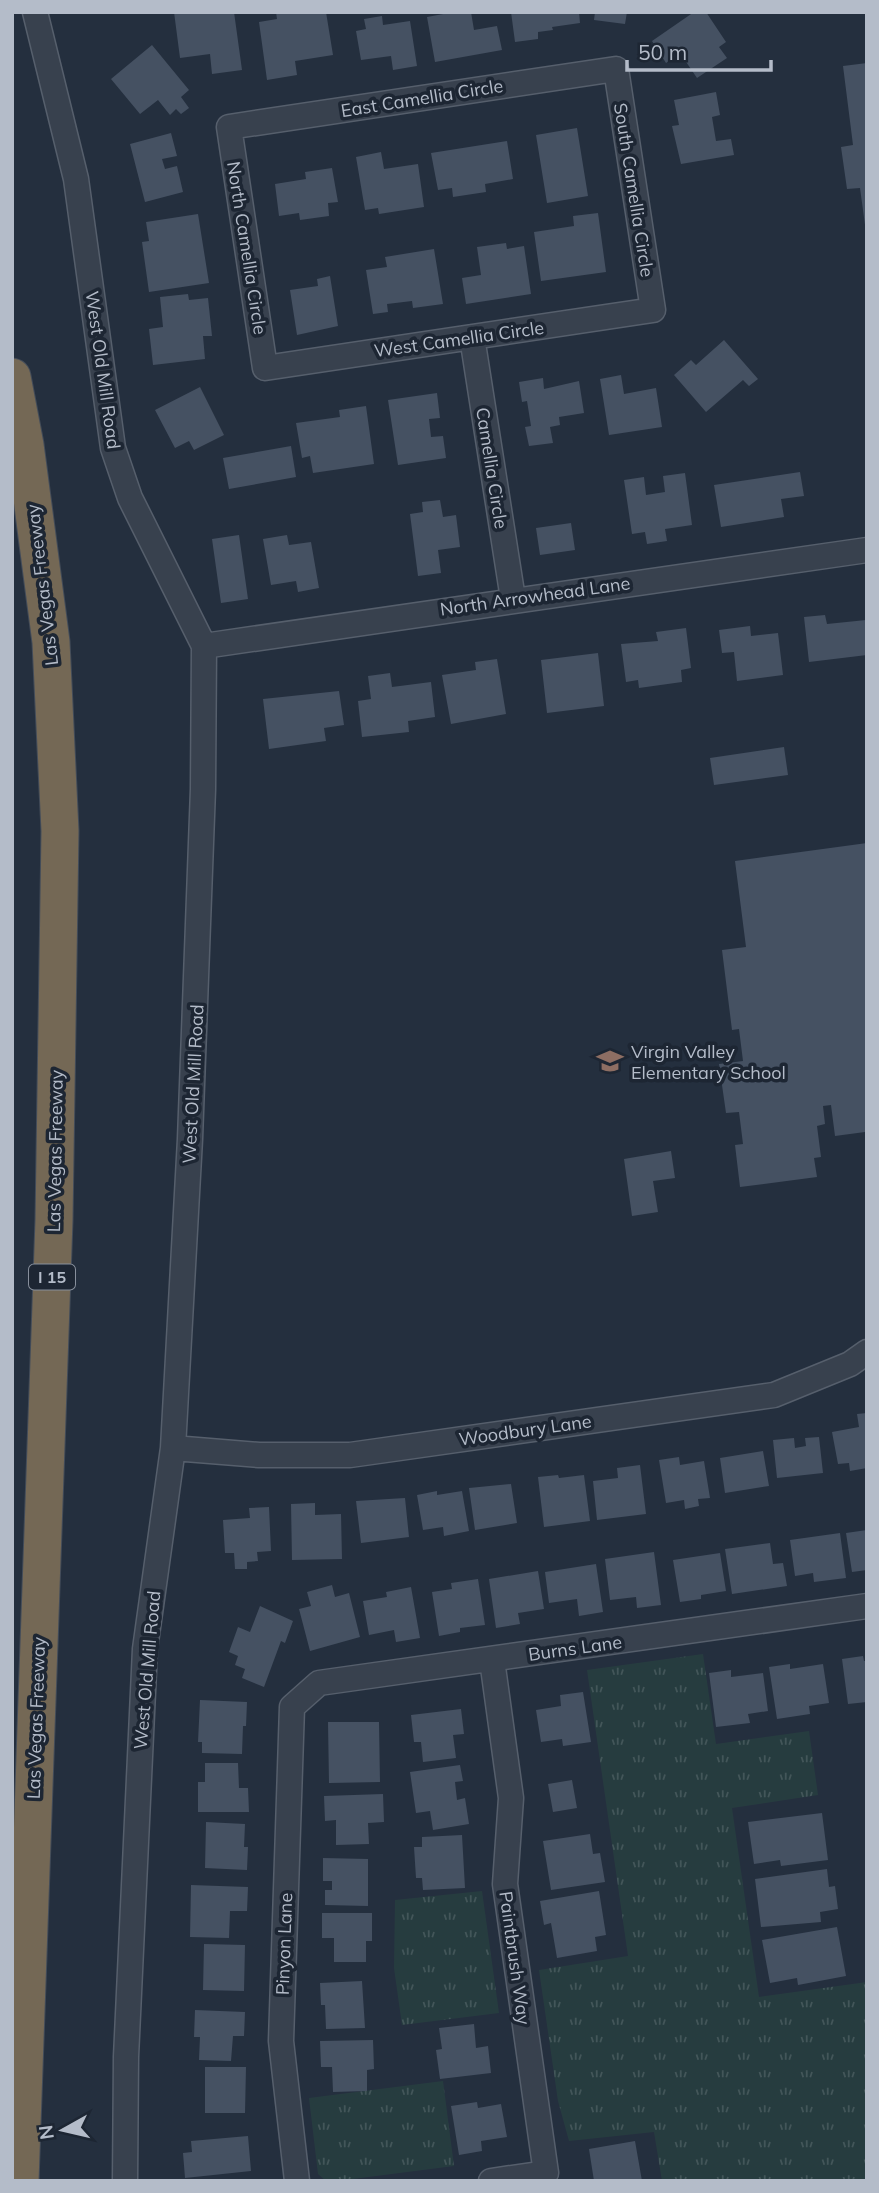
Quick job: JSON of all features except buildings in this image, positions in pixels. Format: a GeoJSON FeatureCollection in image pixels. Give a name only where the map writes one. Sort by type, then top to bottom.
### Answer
{"type":"FeatureCollection","features":[{"type":"Feature","properties":{"kind":"highway","name":"Las Vegas Freeway"},"geometry":{"type":"LineString","coordinates":[[12,377],[25,446],[51,642],[61,831],[54,1220],[20,2181]]}},
{"type":"Feature","properties":{"kind":"street","name":"West Old Mill Road"},"geometry":{"type":"LineString","coordinates":[[34,12],[76,179],[113,448],[130,498],[204,646],[205,714],[198,968],[173,1448],[145,1649],[126,2057],[125,2181]]}},
{"type":"Feature","properties":{"kind":"street","name":"East Camellia Circle"},"geometry":{"type":"LineString","coordinates":[[229,127],[616,69]]}},
{"type":"Feature","properties":{"kind":"street","name":"South Camellia Circle"},"geometry":{"type":"LineString","coordinates":[[616,69],[653,310]]}},
{"type":"Feature","properties":{"kind":"street","name":"North Camellia Circle"},"geometry":{"type":"LineString","coordinates":[[229,127],[265,368]]}},
{"type":"Feature","properties":{"kind":"street","name":"West Camellia Circle"},"geometry":{"type":"LineString","coordinates":[[265,368],[653,310]]}},
{"type":"Feature","properties":{"kind":"street","name":"Camellia Circle"},"geometry":{"type":"LineString","coordinates":[[472,337],[513,599]]}},
{"type":"Feature","properties":{"kind":"street","name":"North Arrowhead Lane"},"geometry":{"type":"LineString","coordinates":[[204,646],[513,599],[867,550]]}},
{"type":"Feature","properties":{"kind":"street","name":"Woodbury Lane"},"geometry":{"type":"LineString","coordinates":[[173,1448],[259,1455],[350,1455],[774,1395],[850,1364],[867,1352]]}},
{"type":"Feature","properties":{"kind":"street","name":"Burns Lane"},"geometry":{"type":"LineString","coordinates":[[292,1707],[319,1683],[867,1606]]}},
{"type":"Feature","properties":{"kind":"street","name":"Paintbrush Way"},"geometry":{"type":"LineString","coordinates":[[491,2181],[545,2173],[505,1884],[511,1798],[492,1660]]}},
{"type":"Feature","properties":{"kind":"street","name":"Pinyon Lane"},"geometry":{"type":"LineString","coordinates":[[292,1707],[281,2041],[297,2181]]}},
{"type":"Feature","properties":{"kind":"green space"},"geometry":{"type":"Polygon","coordinates":[[[703,1654],[716,1744],[809,1731],[818,1795],[732,1808],[759,1997],[867,1982],[867,2181],[662,2181],[654,2132],[569,2141],[558,2101],[539,1970],[628,1956],[587,1670],[703,1654]]]}},
{"type":"Feature","properties":{"kind":"green space"},"geometry":{"type":"Polygon","coordinates":[[[482,1891],[499,2013],[402,2025],[394,1968],[395,1900],[482,1891]]]}},
{"type":"Feature","properties":{"kind":"green space"},"geometry":{"type":"Polygon","coordinates":[[[443,2081],[454,2166],[337,2181],[326,2181],[318,2174],[309,2098],[443,2081]]]}},
{"type":"Feature","properties":{"kind":"place","name":"Virgin Valley Elementary School"},"geometry":{"type":"Point","coordinates":[610,1061]}}]}
